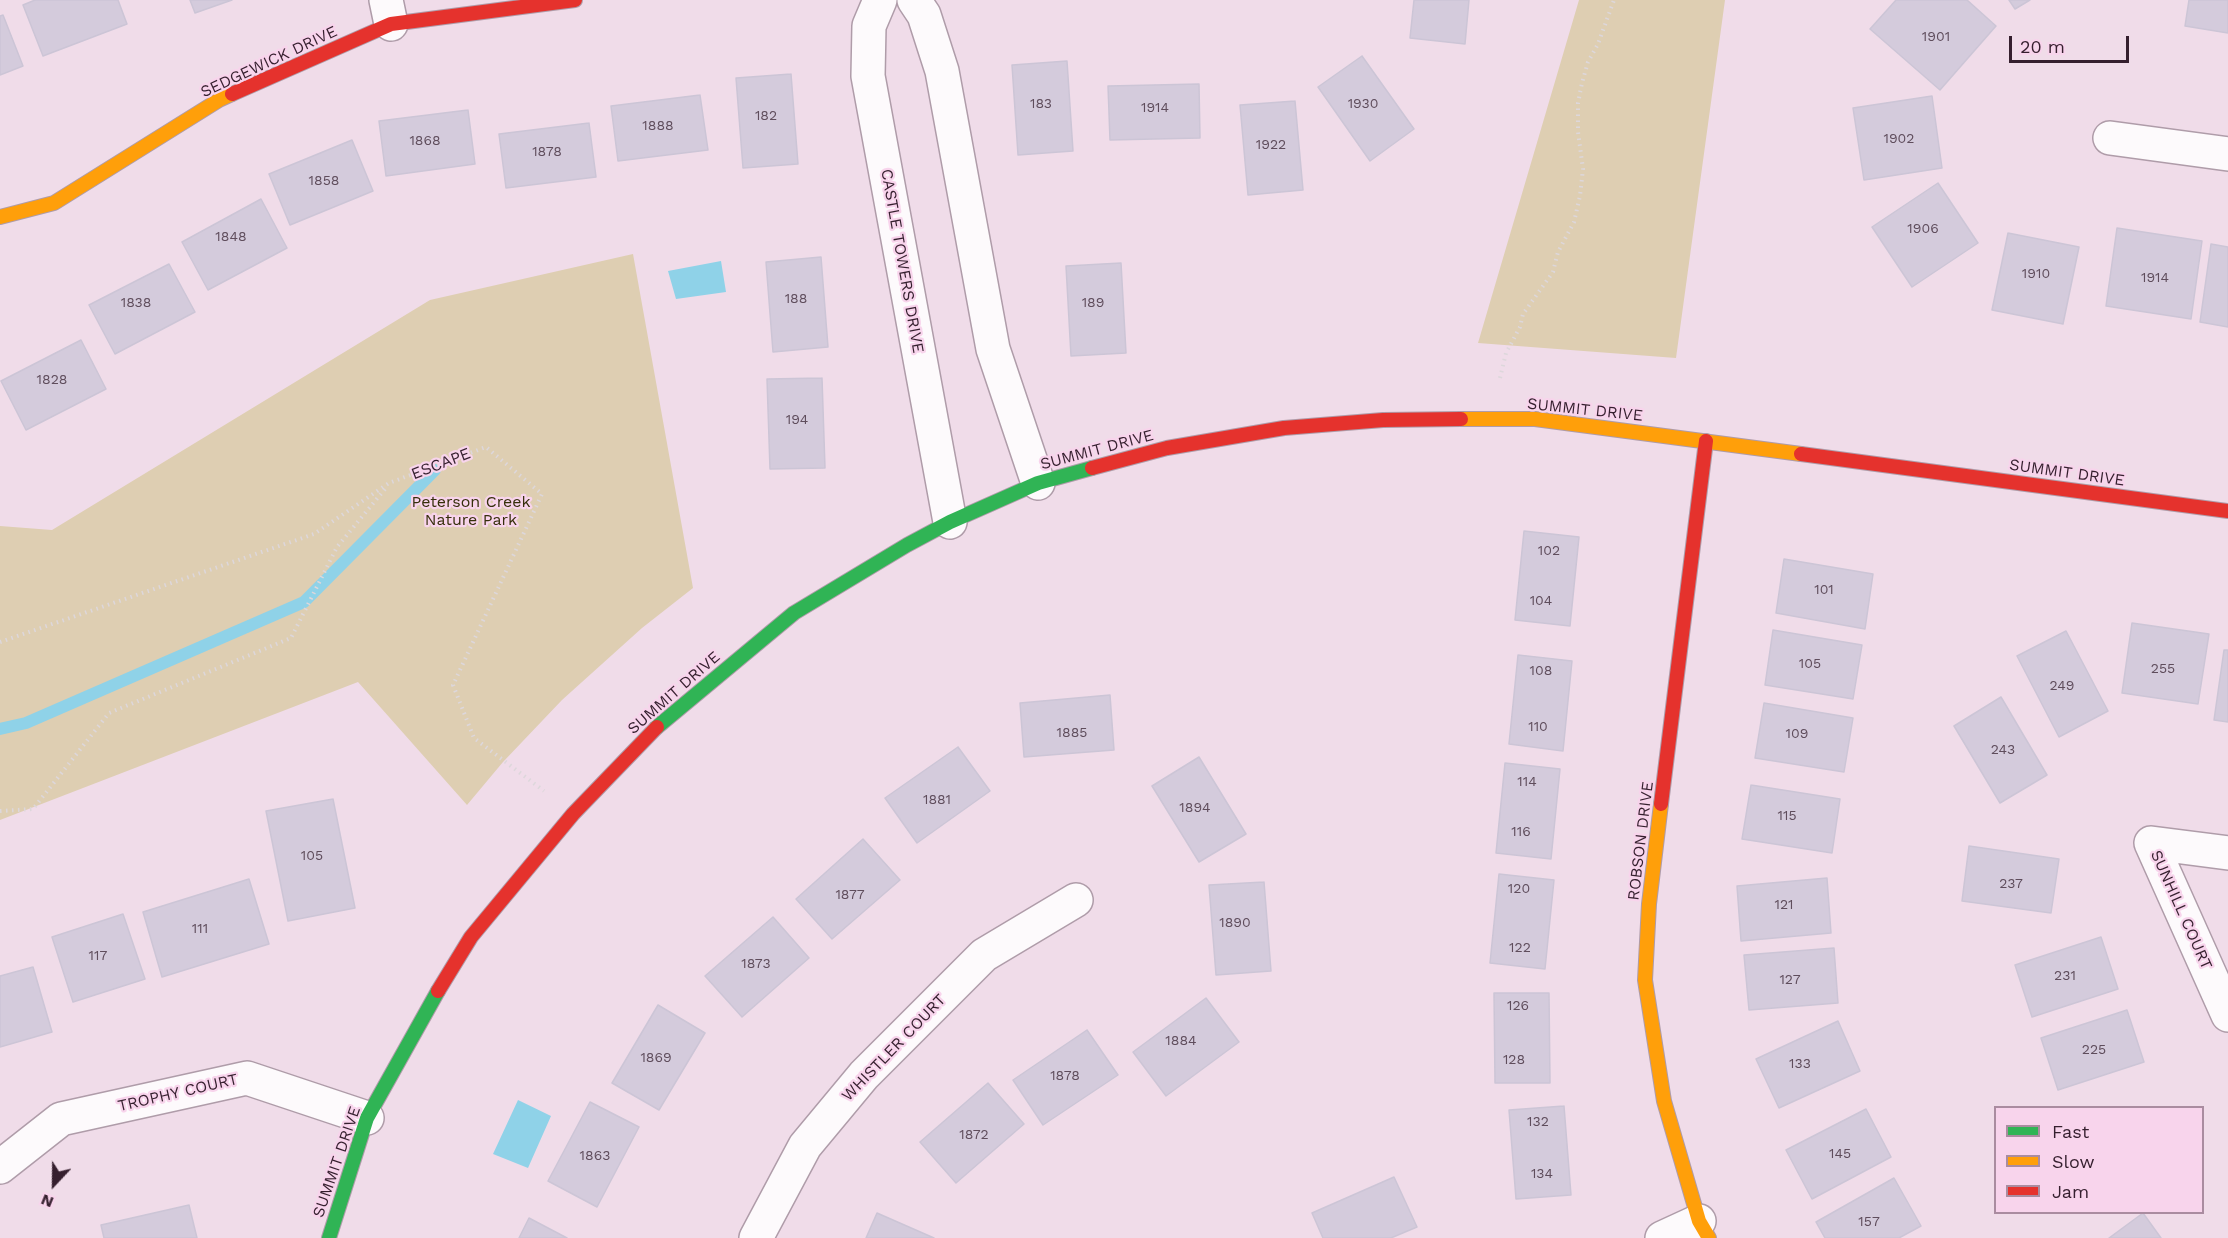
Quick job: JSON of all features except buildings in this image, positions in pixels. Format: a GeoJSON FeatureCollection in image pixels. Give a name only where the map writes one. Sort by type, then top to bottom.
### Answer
{"type":"FeatureCollection","features":[{"type":"Feature","properties":{"kind":"main road","name":"SEDGEWICK DRIVE"},"geometry":{"type":"LineString","coordinates":[[0,217],[54,203],[219,100],[389,12],[575,0]]}},
{"type":"Feature","properties":{"kind":"main road","name":"SUMMIT DRIVE"},"geometry":{"type":"LineString","coordinates":[[329,1238],[367,1118],[420,1020],[471,937],[573,814],[660,724],[794,613],[950,522],[1038,483],[1167,448],[1284,428],[1383,420],[1535,419],[2228,511]]}},
{"type":"Feature","properties":{"kind":"main road","name":"ROBSON DRIVE"},"geometry":{"type":"LineString","coordinates":[[1704,1229],[1664,1101],[1645,980],[1649,904],[1706,441]]}},
{"type":"Feature","properties":{"kind":"street","name":"CASTLE TOWERS DRIVE"},"geometry":{"type":"LineString","coordinates":[[880,0],[869,26],[868,76],[950,522]]}},
{"type":"Feature","properties":{"kind":"street"},"geometry":{"type":"LineString","coordinates":[[914,0],[924,15],[942,71],[993,349],[1038,483]]}},
{"type":"Feature","properties":{"kind":"street"},"geometry":{"type":"LineString","coordinates":[[2109,138],[2228,154]]}},
{"type":"Feature","properties":{"kind":"street","name":"SUNHILL COURT"},"geometry":{"type":"LineString","coordinates":[[2228,853],[2151,843],[2228,1014]]}},
{"type":"Feature","properties":{"kind":"street","name":"WHISTLER COURT"},"geometry":{"type":"LineString","coordinates":[[756,1238],[805,1146],[864,1075],[984,955],[1076,900]]}},
{"type":"Feature","properties":{"kind":"street","name":"TROPHY COURT"},"geometry":{"type":"LineString","coordinates":[[0,1167],[62,1119],[247,1078],[367,1118]]}},
{"type":"Feature","properties":{"kind":"street"},"geometry":{"type":"LineString","coordinates":[[1662,1238],[1704,1229]]}},
{"type":"Feature","properties":{"kind":"path"},"geometry":{"type":"LineString","coordinates":[[1500,378],[1506,353],[1520,327],[1523,314],[1553,272],[1558,252],[1574,222],[1583,169],[1578,132],[1578,103],[1588,62],[1598,44],[1614,0]]}},
{"type":"Feature","properties":{"kind":"path","name":"ESCAPE"},"geometry":{"type":"LineString","coordinates":[[0,642],[314,534],[389,483],[486,447],[542,494],[453,685],[474,738],[573,814]]}},
{"type":"Feature","properties":{"kind":"path"},"geometry":{"type":"LineString","coordinates":[[0,812],[33,809],[109,712],[291,638],[336,547],[389,483]]}},
{"type":"Feature","properties":{"kind":"green space"},"geometry":{"type":"Polygon","coordinates":[[[1579,0],[1725,0],[1676,358],[1478,343],[1579,0]]]}},
{"type":"Feature","properties":{"kind":"green space","name":"Peterson Creek Nature Park"},"geometry":{"type":"Polygon","coordinates":[[[633,254],[693,588],[642,628],[562,700],[503,762],[467,805],[358,682],[0,820],[0,526],[52,530],[430,300],[633,254]]]}},
{"type":"Feature","properties":{"kind":"water"},"geometry":{"type":"Polygon","coordinates":[[[721,261],[726,292],[676,299],[668,271],[721,261]]]}},
{"type":"Feature","properties":{"kind":"water"},"geometry":{"type":"Polygon","coordinates":[[[518,1100],[551,1116],[528,1168],[493,1154],[518,1100]]]}},
{"type":"Feature","properties":{"kind":"waterway"},"geometry":{"type":"LineString","coordinates":[[0,729],[26,723],[304,602],[435,470]]}},
{"type":"Feature","properties":{"kind":"traffic: fast"},"geometry":{"type":"LineString","coordinates":[[657,727],[794,613],[907,545],[950,522],[1038,483],[1092,468]]}},
{"type":"Feature","properties":{"kind":"traffic: fast"},"geometry":{"type":"LineString","coordinates":[[329,1238],[367,1118],[438,991]]}},
{"type":"Feature","properties":{"kind":"traffic: slow"},"geometry":{"type":"LineString","coordinates":[[0,217],[54,203],[232,94]]}},
{"type":"Feature","properties":{"kind":"traffic: slow"},"geometry":{"type":"LineString","coordinates":[[1461,419],[1535,419],[1801,454]]}},
{"type":"Feature","properties":{"kind":"traffic: slow"},"geometry":{"type":"LineString","coordinates":[[1661,804],[1649,904],[1645,980],[1664,1101],[1699,1221],[1709,1238]]}},
{"type":"Feature","properties":{"kind":"traffic: jam"},"geometry":{"type":"LineString","coordinates":[[232,94],[391,24],[575,0]]}},
{"type":"Feature","properties":{"kind":"traffic: jam"},"geometry":{"type":"LineString","coordinates":[[1092,468],[1167,448],[1284,428],[1383,420],[1461,419]]}},
{"type":"Feature","properties":{"kind":"traffic: jam"},"geometry":{"type":"LineString","coordinates":[[1661,804],[1706,441]]}},
{"type":"Feature","properties":{"kind":"traffic: jam"},"geometry":{"type":"LineString","coordinates":[[1801,454],[2228,511]]}},
{"type":"Feature","properties":{"kind":"traffic: jam"},"geometry":{"type":"LineString","coordinates":[[438,991],[471,937],[573,814],[657,727]]}}]}
